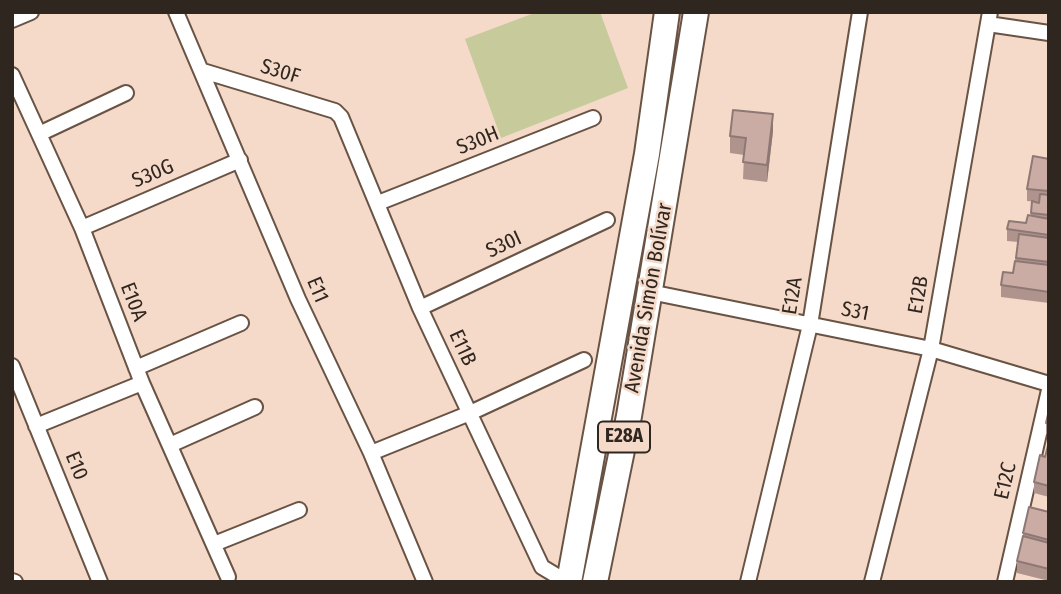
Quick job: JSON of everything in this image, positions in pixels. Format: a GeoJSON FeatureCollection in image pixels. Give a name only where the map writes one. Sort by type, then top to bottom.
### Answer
{"type":"FeatureCollection","features":[{"type":"Feature","properties":{"kind":"highway","name":"Avenida Simón Bolívar"},"geometry":{"type":"LineString","coordinates":[[568,582],[647,154],[667,12]]}},
{"type":"Feature","properties":{"kind":"highway","name":"Avenida Simón Bolívar"},"geometry":{"type":"LineString","coordinates":[[595,582],[650,292],[696,12]]}},
{"type":"Feature","properties":{"kind":"street"},"geometry":{"type":"LineString","coordinates":[[12,20],[31,12]]}},
{"type":"Feature","properties":{"kind":"street","name":"E11"},"geometry":{"type":"LineString","coordinates":[[176,12],[204,71],[298,299],[370,453],[425,582]]}},
{"type":"Feature","properties":{"kind":"street","name":"E12A"},"geometry":{"type":"LineString","coordinates":[[748,582],[810,325],[860,12]]}},
{"type":"Feature","properties":{"kind":"street"},"geometry":{"type":"LineString","coordinates":[[989,18],[1049,33]]}},
{"type":"Feature","properties":{"kind":"street","name":"E12B"},"geometry":{"type":"LineString","coordinates":[[872,582],[931,349],[989,18]]}},
{"type":"Feature","properties":{"kind":"street","name":"S30F"},"geometry":{"type":"LineString","coordinates":[[204,71],[335,111],[341,117]]}},
{"type":"Feature","properties":{"kind":"street","name":"E10A"},"geometry":{"type":"LineString","coordinates":[[12,75],[82,228],[142,383],[228,577]]}},
{"type":"Feature","properties":{"kind":"street"},"geometry":{"type":"LineString","coordinates":[[39,134],[127,93]]}},
{"type":"Feature","properties":{"kind":"street","name":"E11B"},"geometry":{"type":"LineString","coordinates":[[341,117],[420,308],[542,567],[568,582]]}},
{"type":"Feature","properties":{"kind":"street","name":"S30H"},"geometry":{"type":"LineString","coordinates":[[378,203],[593,118]]}},
{"type":"Feature","properties":{"kind":"street","name":"S30G"},"geometry":{"type":"LineString","coordinates":[[82,228],[240,160]]}},
{"type":"Feature","properties":{"kind":"street","name":"S30I"},"geometry":{"type":"LineString","coordinates":[[420,308],[607,220]]}},
{"type":"Feature","properties":{"kind":"street","name":"S31"},"geometry":{"type":"LineString","coordinates":[[650,292],[931,349],[1049,384]]}},
{"type":"Feature","properties":{"kind":"street"},"geometry":{"type":"LineString","coordinates":[[136,368],[241,323]]}},
{"type":"Feature","properties":{"kind":"street"},"geometry":{"type":"LineString","coordinates":[[370,453],[470,413],[584,360]]}},
{"type":"Feature","properties":{"kind":"street","name":"E10"},"geometry":{"type":"LineString","coordinates":[[12,366],[100,582]]}},
{"type":"Feature","properties":{"kind":"street"},"geometry":{"type":"LineString","coordinates":[[37,426],[142,383]]}},
{"type":"Feature","properties":{"kind":"street","name":"E12C"},"geometry":{"type":"LineString","coordinates":[[1005,582],[1049,390]]}},
{"type":"Feature","properties":{"kind":"street"},"geometry":{"type":"LineString","coordinates":[[170,445],[255,407]]}},
{"type":"Feature","properties":{"kind":"street"},"geometry":{"type":"LineString","coordinates":[[214,544],[299,510]]}},
{"type":"Feature","properties":{"kind":"green space"},"geometry":{"type":"Polygon","coordinates":[[[537,12],[600,12],[628,88],[501,138],[465,39],[537,12]]]}},
{"type":"Feature","properties":{"kind":"building"},"geometry":{"type":"Polygon","coordinates":[[[733,110],[773,114],[767,165],[743,162],[746,138],[730,136],[733,110]]]}},
{"type":"Feature","properties":{"kind":"building"},"geometry":{"type":"Polygon","coordinates":[[[1033,156],[1049,159],[1049,191],[1027,189],[1033,156]]]}},
{"type":"Feature","properties":{"kind":"building"},"geometry":{"type":"Polygon","coordinates":[[[1040,194],[1049,195],[1049,215],[1031,213],[1032,201],[1039,203],[1040,194]]]}},
{"type":"Feature","properties":{"kind":"building"},"geometry":{"type":"Polygon","coordinates":[[[1028,215],[1049,219],[1049,235],[1007,229],[1009,221],[1026,223],[1028,215]]]}},
{"type":"Feature","properties":{"kind":"building"},"geometry":{"type":"Polygon","coordinates":[[[1019,234],[1049,238],[1049,262],[1016,258],[1019,234]]]}},
{"type":"Feature","properties":{"kind":"building"},"geometry":{"type":"Polygon","coordinates":[[[1015,261],[1049,265],[1049,292],[1001,285],[1003,272],[1013,273],[1015,261]]]}},
{"type":"Feature","properties":{"kind":"building"},"geometry":{"type":"Polygon","coordinates":[[[1049,442],[1049,486],[1034,482],[1040,455],[1045,457],[1049,442]]]}},
{"type":"Feature","properties":{"kind":"building"},"geometry":{"type":"Polygon","coordinates":[[[1029,507],[1049,512],[1049,540],[1023,533],[1029,507]]]}},
{"type":"Feature","properties":{"kind":"building"},"geometry":{"type":"Polygon","coordinates":[[[1023,536],[1049,543],[1049,569],[1017,561],[1023,536]]]}}]}
